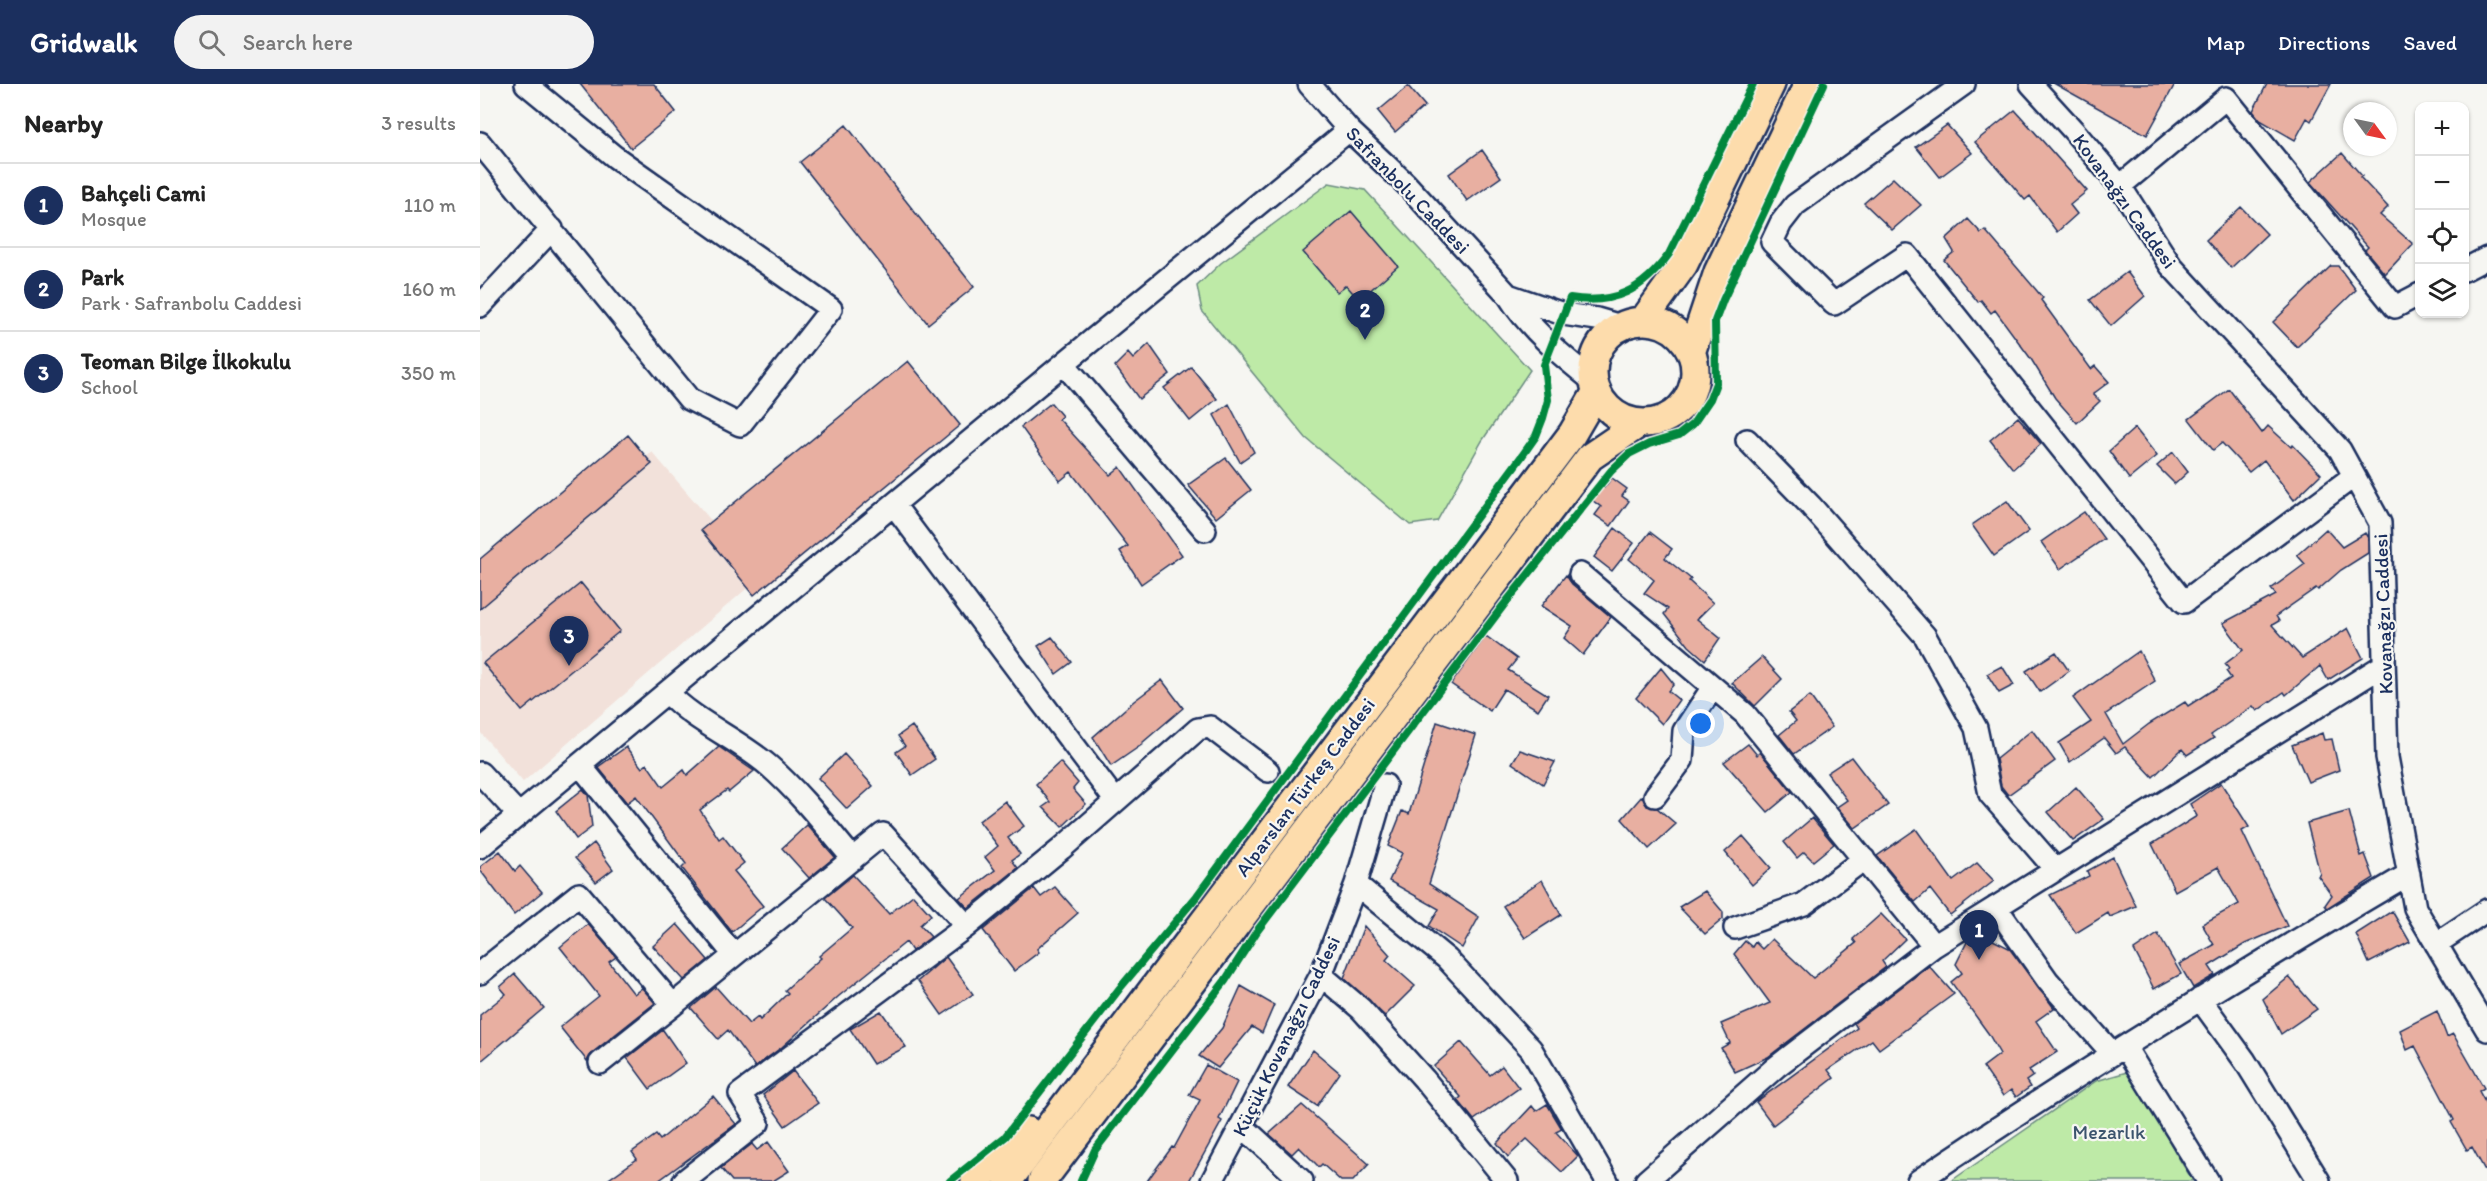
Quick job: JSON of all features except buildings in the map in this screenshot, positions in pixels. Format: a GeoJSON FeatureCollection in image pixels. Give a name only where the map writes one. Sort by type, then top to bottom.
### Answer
{"type":"FeatureCollection","features":[{"type":"Feature","properties":{"kind":"main road"},"geometry":{"type":"LineString","coordinates":[[1632,323],[1654,322],[1669,327],[1682,338],[1691,353],[1695,370],[1692,387],[1685,402],[1657,421],[1640,423],[1624,419],[1609,410],[1595,386],[1593,365],[1598,349],[1608,335],[1632,323],[1688,257],[1771,84]]}},
{"type":"Feature","properties":{"kind":"main road"},"geometry":{"type":"LineString","coordinates":[[1691,353],[1718,272],[1808,84]]}},
{"type":"Feature","properties":{"kind":"main road","name":"Alparslan Türkeş Caddesi"},"geometry":{"type":"LineString","coordinates":[[1008,1181],[1572,434],[1595,386]]}},
{"type":"Feature","properties":{"kind":"main road","name":"Alparslan Türkeş Caddesi"},"geometry":{"type":"LineString","coordinates":[[1041,1181],[1590,457],[1640,423]]}},
{"type":"Feature","properties":{"kind":"main road"},"geometry":{"type":"LineString","coordinates":[[975,1181],[1022,1138],[1170,944],[1216,905]]}},
{"type":"Feature","properties":{"kind":"main road"},"geometry":{"type":"LineString","coordinates":[[1064,1181],[1078,1158],[1209,982],[1233,930]]}},
{"type":"Feature","properties":{"kind":"street"},"geometry":{"type":"LineString","coordinates":[[480,143],[689,399],[740,425],[831,309],[615,157],[526,84]]}},
{"type":"Feature","properties":{"kind":"street","name":"Safranbolu Caddesi"},"geometry":{"type":"LineString","coordinates":[[1309,84],[1349,130],[1406,184],[1508,295],[1520,314],[1595,386]]}},
{"type":"Feature","properties":{"kind":"street"},"geometry":{"type":"LineString","coordinates":[[1964,84],[1795,205],[1781,223],[1772,242],[1834,304],[1907,255],[2184,602],[2354,476]]}},
{"type":"Feature","properties":{"kind":"street","name":"Kovanağzı Caddesi"},"geometry":{"type":"LineString","coordinates":[[2031,84],[2073,129],[2120,186],[2171,266],[2340,450],[2380,523],[2387,757],[2415,908],[2487,1030]]}},
{"type":"Feature","properties":{"kind":"street"},"geometry":{"type":"LineString","coordinates":[[2120,186],[2226,98],[2395,307],[2415,297]]}},
{"type":"Feature","properties":{"kind":"street"},"geometry":{"type":"LineString","coordinates":[[480,847],[1349,130]]}},
{"type":"Feature","properties":{"kind":"street"},"geometry":{"type":"LineString","coordinates":[[480,306],[552,229]]}},
{"type":"Feature","properties":{"kind":"street"},"geometry":{"type":"LineString","coordinates":[[2469,267],[2487,258]]}},
{"type":"Feature","properties":{"kind":"street"},"geometry":{"type":"LineString","coordinates":[[1508,295],[1563,314],[1632,323]]}},
{"type":"Feature","properties":{"kind":"street"},"geometry":{"type":"LineString","coordinates":[[1064,364],[1205,530]]}},
{"type":"Feature","properties":{"kind":"street"},"geometry":{"type":"LineString","coordinates":[[1747,440],[1811,507],[1925,636],[1976,728],[1990,794],[2056,870]]}},
{"type":"Feature","properties":{"kind":"street"},"geometry":{"type":"LineString","coordinates":[[894,505],[1115,800]]}},
{"type":"Feature","properties":{"kind":"street"},"geometry":{"type":"LineString","coordinates":[[1580,574],[1745,714],[1934,946]]}},
{"type":"Feature","properties":{"kind":"street"},"geometry":{"type":"LineString","coordinates":[[1646,1181],[1776,1066],[1934,946],[2384,665]]}},
{"type":"Feature","properties":{"kind":"street"},"geometry":{"type":"LineString","coordinates":[[1655,796],[1682,760],[1684,731],[1713,687]]}},
{"type":"Feature","properties":{"kind":"street"},"geometry":{"type":"LineString","coordinates":[[668,693],[678,703],[769,766],[800,797],[853,858]]}},
{"type":"Feature","properties":{"kind":"street"},"geometry":{"type":"LineString","coordinates":[[684,1181],[758,1123],[740,1094],[967,926],[1061,849],[1198,729],[1210,727],[1268,771]]}},
{"type":"Feature","properties":{"kind":"street"},"geometry":{"type":"LineString","coordinates":[[580,765],[734,955]]}},
{"type":"Feature","properties":{"kind":"street"},"geometry":{"type":"LineString","coordinates":[[480,773],[519,815]]}},
{"type":"Feature","properties":{"kind":"street","name":"Küçük Kovanağzı Caddesi"},"geometry":{"type":"LineString","coordinates":[[1212,1181],[1321,975],[1356,884],[1385,785]]}},
{"type":"Feature","properties":{"kind":"street"},"geometry":{"type":"LineString","coordinates":[[600,1063],[883,834],[967,926]]}},
{"type":"Feature","properties":{"kind":"street"},"geometry":{"type":"LineString","coordinates":[[1735,928],[1804,904],[1864,859]]}},
{"type":"Feature","properties":{"kind":"street"},"geometry":{"type":"LineString","coordinates":[[1918,1181],[2051,1091],[2409,874]]}},
{"type":"Feature","properties":{"kind":"street"},"geometry":{"type":"LineString","coordinates":[[1356,884],[1447,959],[1531,1049],[1607,1181]]}},
{"type":"Feature","properties":{"kind":"street"},"geometry":{"type":"LineString","coordinates":[[480,973],[579,894],[673,1005]]}},
{"type":"Feature","properties":{"kind":"street"},"geometry":{"type":"LineString","coordinates":[[1996,907],[2048,981],[2118,1050],[2208,1181]]}},
{"type":"Feature","properties":{"kind":"street"},"geometry":{"type":"LineString","coordinates":[[2436,944],[2487,910]]}},
{"type":"Feature","properties":{"kind":"street"},"geometry":{"type":"LineString","coordinates":[[1321,975],[1369,1018],[1424,1079],[1507,1181]]}},
{"type":"Feature","properties":{"kind":"street"},"geometry":{"type":"LineString","coordinates":[[2200,999],[2245,1061],[2319,1181]]}},
{"type":"Feature","properties":{"kind":"street"},"geometry":{"type":"LineString","coordinates":[[1242,1126],[1302,1181]]}},
{"type":"Feature","properties":{"kind":"shaded area"},"geometry":{"type":"Polygon","coordinates":[[[652,452],[760,577],[523,782],[480,732],[480,600],[652,452]]]}},
{"type":"Feature","properties":{"kind":"green space"},"geometry":{"type":"Polygon","coordinates":[[[1329,183],[1365,190],[1530,370],[1482,441],[1437,521],[1410,525],[1306,438],[1202,311],[1197,286],[1221,263],[1329,183]]]}},
{"type":"Feature","properties":{"kind":"green space","name":"Mezarlık"},"geometry":{"type":"Polygon","coordinates":[[[2134,1070],[2175,1152],[2193,1181],[1951,1181],[2096,1081],[2134,1070]]]}},
{"type":"Feature","properties":{"kind":"cycle path"},"geometry":{"type":"LineString","coordinates":[[950,1181],[1005,1137],[1120,988],[1197,896],[1522,456],[1536,436],[1543,418],[1548,400],[1544,365],[1570,298],[1586,300],[1614,297],[1638,286],[1659,267],[1669,254],[1753,84]]}},
{"type":"Feature","properties":{"kind":"cycle path"},"geometry":{"type":"LineString","coordinates":[[1081,1181],[1095,1150],[1225,981],[1257,931],[1503,606],[1611,471],[1629,454],[1649,444],[1679,435],[1693,424],[1710,399],[1716,383],[1715,321],[1824,84]]}},
{"type":"Feature","properties":{"kind":"place","name":"Park"},"geometry":{"type":"Point","coordinates":[1365,340]}},
{"type":"Feature","properties":{"kind":"place","name":"Teoman Bilge İlkokulu"},"geometry":{"type":"Point","coordinates":[569,666]}},
{"type":"Feature","properties":{"kind":"place","name":"Bahçeli Cami"},"geometry":{"type":"Point","coordinates":[1979,960]}}]}
